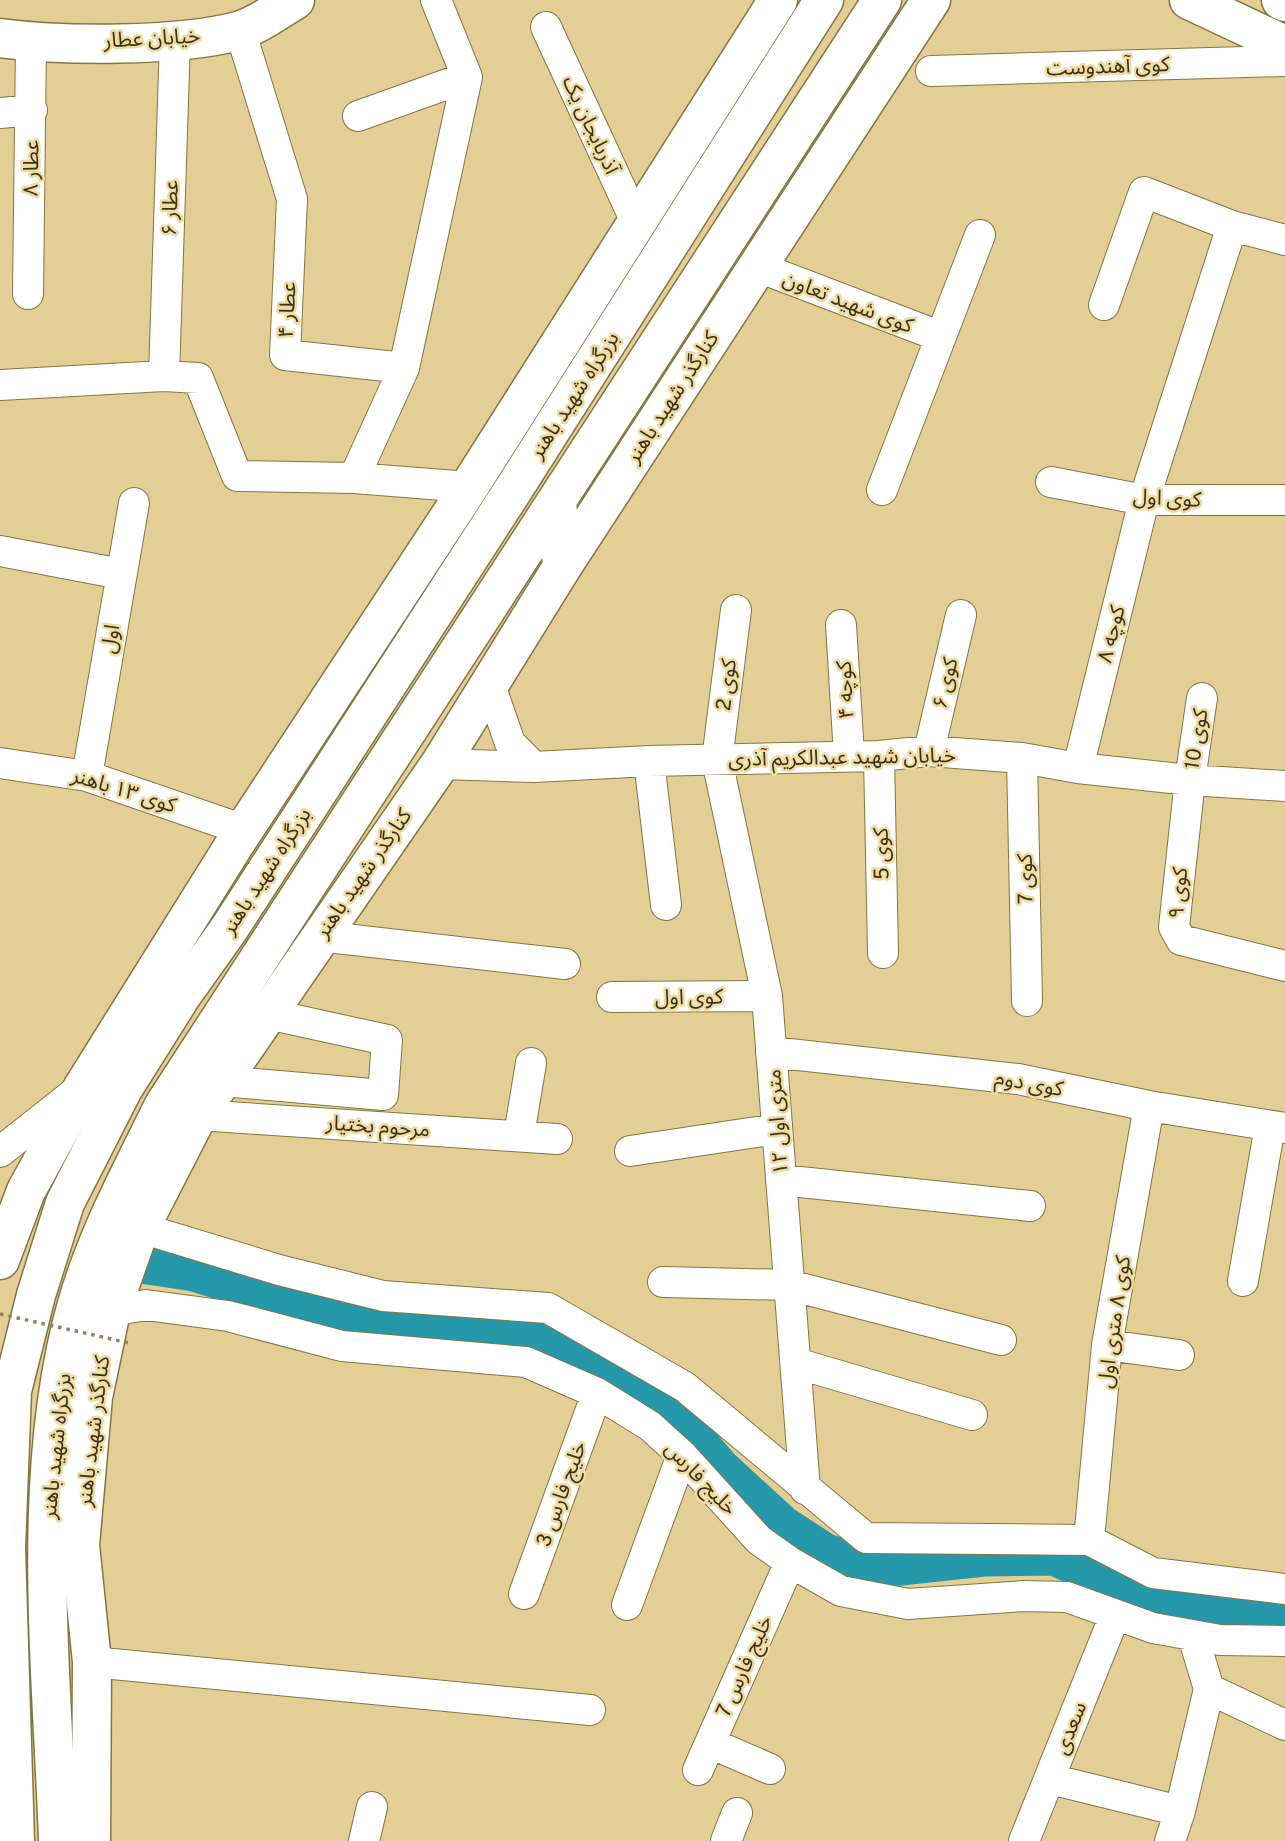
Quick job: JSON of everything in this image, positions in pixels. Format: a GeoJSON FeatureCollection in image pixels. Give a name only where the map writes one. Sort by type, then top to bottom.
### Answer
{"type":"FeatureCollection","features":[{"type":"Feature","properties":{"kind":"main road","name":"خیابان عطار"},"geometry":{"type":"LineString","coordinates":[[15,40],[175,40],[240,30],[295,0]]}},
{"type":"Feature","properties":{"kind":"main road"},"geometry":{"type":"LineString","coordinates":[[0,1260],[26,1191],[89,1076],[240,836],[469,486],[778,0]]}},
{"type":"Feature","properties":{"kind":"main road","name":"بزرگراه شهید باهنر"},"geometry":{"type":"LineString","coordinates":[[15,1841],[6,1548],[12,1391],[36,1295],[65,1203],[123,1089],[182,995],[229,929],[565,409],[824,0]]}},
{"type":"Feature","properties":{"kind":"main road","name":"کنارگذر شهید باهنر"},"geometry":{"type":"LineString","coordinates":[[91,1841],[92,1662],[80,1545],[93,1397],[120,1327],[124,1222],[268,1014],[318,936],[440,764],[562,567],[758,267],[909,16],[931,0]]}},
{"type":"Feature","properties":{"kind":"main road"},"geometry":{"type":"LineString","coordinates":[[909,16],[943,0]]}},
{"type":"Feature","properties":{"kind":"main road"},"geometry":{"type":"LineString","coordinates":[[1189,0],[1285,45]]}},
{"type":"Feature","properties":{"kind":"main road","name":"بزرگراه شهید باهنر"},"geometry":{"type":"LineString","coordinates":[[58,1841],[47,1545],[57,1394],[77,1304],[124,1222],[164,1105],[875,10]]}},
{"type":"Feature","properties":{"kind":"main road"},"geometry":{"type":"LineString","coordinates":[[557,501],[562,567]]}},
{"type":"Feature","properties":{"kind":"main road"},"geometry":{"type":"LineString","coordinates":[[229,929],[240,836]]}},
{"type":"Feature","properties":{"kind":"main road"},"geometry":{"type":"LineString","coordinates":[[89,1076],[182,995]]}},
{"type":"Feature","properties":{"kind":"main road"},"geometry":{"type":"LineString","coordinates":[[52,1667],[78,1841]]}},
{"type":"Feature","properties":{"kind":"street"},"geometry":{"type":"LineString","coordinates":[[354,478],[404,368],[467,77],[436,0]]}},
{"type":"Feature","properties":{"kind":"street","name":"آذربایجان یک"},"geometry":{"type":"LineString","coordinates":[[546,27],[636,222]]}},
{"type":"Feature","properties":{"kind":"street","name":"عطار ۴"},"geometry":{"type":"LineString","coordinates":[[240,30],[292,199],[285,355],[404,368]]}},
{"type":"Feature","properties":{"kind":"street","name":"عطار ۸"},"geometry":{"type":"LineString","coordinates":[[15,40],[32,110],[28,294]]}},
{"type":"Feature","properties":{"kind":"street","name":"عطار ۶"},"geometry":{"type":"LineString","coordinates":[[164,376],[175,40]]}},
{"type":"Feature","properties":{"kind":"street","name":"کوی آهندوست"},"geometry":{"type":"LineString","coordinates":[[931,71],[1285,61]]}},
{"type":"Feature","properties":{"kind":"street"},"geometry":{"type":"LineString","coordinates":[[358,117],[467,77]]}},
{"type":"Feature","properties":{"kind":"street"},"geometry":{"type":"LineString","coordinates":[[0,113],[32,110]]}},
{"type":"Feature","properties":{"kind":"street"},"geometry":{"type":"LineString","coordinates":[[1104,305],[1144,192],[1232,226],[1285,240]]}},
{"type":"Feature","properties":{"kind":"street","name":"کوچه ۸"},"geometry":{"type":"LineString","coordinates":[[1078,768],[1143,500],[1232,226]]}},
{"type":"Feature","properties":{"kind":"street"},"geometry":{"type":"LineString","coordinates":[[881,490],[980,235]]}},
{"type":"Feature","properties":{"kind":"street","name":"کوی شهید تعاون"},"geometry":{"type":"LineString","coordinates":[[758,267],[939,337]]}},
{"type":"Feature","properties":{"kind":"street"},"geometry":{"type":"LineString","coordinates":[[0,384],[164,376],[198,378],[237,476],[354,478],[469,486]]}},
{"type":"Feature","properties":{"kind":"street","name":"کوی اول"},"geometry":{"type":"LineString","coordinates":[[1051,482],[1143,500],[1285,500]]}},
{"type":"Feature","properties":{"kind":"street","name":"اول"},"geometry":{"type":"LineString","coordinates":[[87,776],[134,503]]}},
{"type":"Feature","properties":{"kind":"street"},"geometry":{"type":"LineString","coordinates":[[0,551],[121,574]]}},
{"type":"Feature","properties":{"kind":"street","name":"کوی 2"},"geometry":{"type":"LineString","coordinates":[[717,760],[736,610]]}},
{"type":"Feature","properties":{"kind":"street","name":"کوی ۶"},"geometry":{"type":"LineString","coordinates":[[929,751],[961,615]]}},
{"type":"Feature","properties":{"kind":"street","name":"کوچه ۴"},"geometry":{"type":"LineString","coordinates":[[841,625],[849,755]]}},
{"type":"Feature","properties":{"kind":"street"},"geometry":{"type":"LineString","coordinates":[[490,685],[510,744],[534,767]]}},
{"type":"Feature","properties":{"kind":"street","name":"کوی 10"},"geometry":{"type":"LineString","coordinates":[[1190,780],[1202,698]]}},
{"type":"Feature","properties":{"kind":"street","name":"خیابان شهید عبدالکریم آذری"},"geometry":{"type":"LineString","coordinates":[[440,764],[534,767],[649,761],[879,756],[929,751],[1022,758],[1078,768],[1190,780],[1285,786]]}},
{"type":"Feature","properties":{"kind":"street","name":"کوی 5"},"geometry":{"type":"LineString","coordinates":[[879,756],[883,953]]}},
{"type":"Feature","properties":{"kind":"street","name":"کوی 7"},"geometry":{"type":"LineString","coordinates":[[1022,758],[1027,1001]]}},
{"type":"Feature","properties":{"kind":"street","name":"۱۲ متری اول"},"geometry":{"type":"LineString","coordinates":[[717,760],[767,996],[805,1489]]}},
{"type":"Feature","properties":{"kind":"street"},"geometry":{"type":"LineString","coordinates":[[649,761],[666,905]]}},
{"type":"Feature","properties":{"kind":"street","name":"کوی ۱۳ باهنر"},"geometry":{"type":"LineString","coordinates":[[0,762],[87,776],[240,836]]}},
{"type":"Feature","properties":{"kind":"street","name":"کوی ۹"},"geometry":{"type":"LineString","coordinates":[[1190,780],[1174,928],[1181,940],[1285,966]]}},
{"type":"Feature","properties":{"kind":"street"},"geometry":{"type":"LineString","coordinates":[[318,936],[565,964]]}},
{"type":"Feature","properties":{"kind":"street","name":"کوی اول"},"geometry":{"type":"LineString","coordinates":[[612,998],[767,996]]}},
{"type":"Feature","properties":{"kind":"street"},"geometry":{"type":"LineString","coordinates":[[222,1081],[383,1095],[387,1040],[268,1014]]}},
{"type":"Feature","properties":{"kind":"street","name":"کوی دوم"},"geometry":{"type":"LineString","coordinates":[[771,1052],[1018,1079],[1149,1106],[1277,1127]]}},
{"type":"Feature","properties":{"kind":"street"},"geometry":{"type":"LineString","coordinates":[[519,1135],[531,1063]]}},
{"type":"Feature","properties":{"kind":"street"},"geometry":{"type":"LineString","coordinates":[[0,1152],[89,1076]]}},
{"type":"Feature","properties":{"kind":"street","name":"کوی ۸ متری اول"},"geometry":{"type":"LineString","coordinates":[[1089,1540],[1107,1345],[1149,1106]]}},
{"type":"Feature","properties":{"kind":"street","name":"مرحوم بختیار"},"geometry":{"type":"LineString","coordinates":[[198,1115],[557,1139]]}},
{"type":"Feature","properties":{"kind":"street"},"geometry":{"type":"LineString","coordinates":[[1243,1281],[1277,1127]]}},
{"type":"Feature","properties":{"kind":"street"},"geometry":{"type":"LineString","coordinates":[[630,1150],[777,1129]]}},
{"type":"Feature","properties":{"kind":"street"},"geometry":{"type":"LineString","coordinates":[[781,1180],[1031,1206]]}},
{"type":"Feature","properties":{"kind":"street"},"geometry":{"type":"LineString","coordinates":[[124,1222],[279,1270],[383,1296],[548,1308],[685,1387],[866,1538],[1089,1540],[1153,1573],[1285,1589]]}},
{"type":"Feature","properties":{"kind":"street"},"geometry":{"type":"LineString","coordinates":[[663,1282],[789,1285],[1001,1340]]}},
{"type":"Feature","properties":{"kind":"street","name":"خلیج فارس"},"geometry":{"type":"LineString","coordinates":[[120,1327],[146,1305],[228,1316],[342,1346],[526,1362],[597,1393],[650,1426],[682,1455],[759,1540],[790,1562],[841,1591],[908,1604],[1024,1595],[1068,1597],[1153,1629],[1220,1640],[1285,1642]]}},
{"type":"Feature","properties":{"kind":"street"},"geometry":{"type":"LineString","coordinates":[[1107,1345],[1179,1355]]}},
{"type":"Feature","properties":{"kind":"street"},"geometry":{"type":"LineString","coordinates":[[796,1363],[972,1415]]}},
{"type":"Feature","properties":{"kind":"street","name":"خلیج فارس 3"},"geometry":{"type":"LineString","coordinates":[[524,1594],[597,1393]]}},
{"type":"Feature","properties":{"kind":"street"},"geometry":{"type":"LineString","coordinates":[[627,1605],[682,1455]]}},
{"type":"Feature","properties":{"kind":"street","name":"خلیج فارس 7"},"geometry":{"type":"LineString","coordinates":[[698,1770],[790,1562]]}},
{"type":"Feature","properties":{"kind":"street","name":"سعدی"},"geometry":{"type":"LineString","coordinates":[[1024,1841],[1115,1615]]}},
{"type":"Feature","properties":{"kind":"street"},"geometry":{"type":"LineString","coordinates":[[1170,1841],[1180,1811],[1209,1689],[1193,1636]]}},
{"type":"Feature","properties":{"kind":"street"},"geometry":{"type":"LineString","coordinates":[[92,1662],[590,1710]]}},
{"type":"Feature","properties":{"kind":"street"},"geometry":{"type":"LineString","coordinates":[[1209,1689],[1285,1725]]}},
{"type":"Feature","properties":{"kind":"street"},"geometry":{"type":"LineString","coordinates":[[710,1742],[770,1769]]}},
{"type":"Feature","properties":{"kind":"street"},"geometry":{"type":"LineString","coordinates":[[1050,1779],[1180,1811]]}},
{"type":"Feature","properties":{"kind":"street"},"geometry":{"type":"LineString","coordinates":[[364,1841],[372,1807]]}},
{"type":"Feature","properties":{"kind":"street"},"geometry":{"type":"LineString","coordinates":[[726,1841],[737,1813]]}},
{"type":"Feature","properties":{"kind":"path"},"geometry":{"type":"LineString","coordinates":[[0,1314],[120,1327]]}},
{"type":"Feature","properties":{"kind":"waterway"},"geometry":{"type":"LineString","coordinates":[[135,1264],[194,1273],[359,1324],[531,1334],[672,1410],[722,1468],[783,1524],[826,1552],[882,1569],[984,1558],[1054,1557],[1146,1598],[1239,1615],[1285,1619]]}}]}
